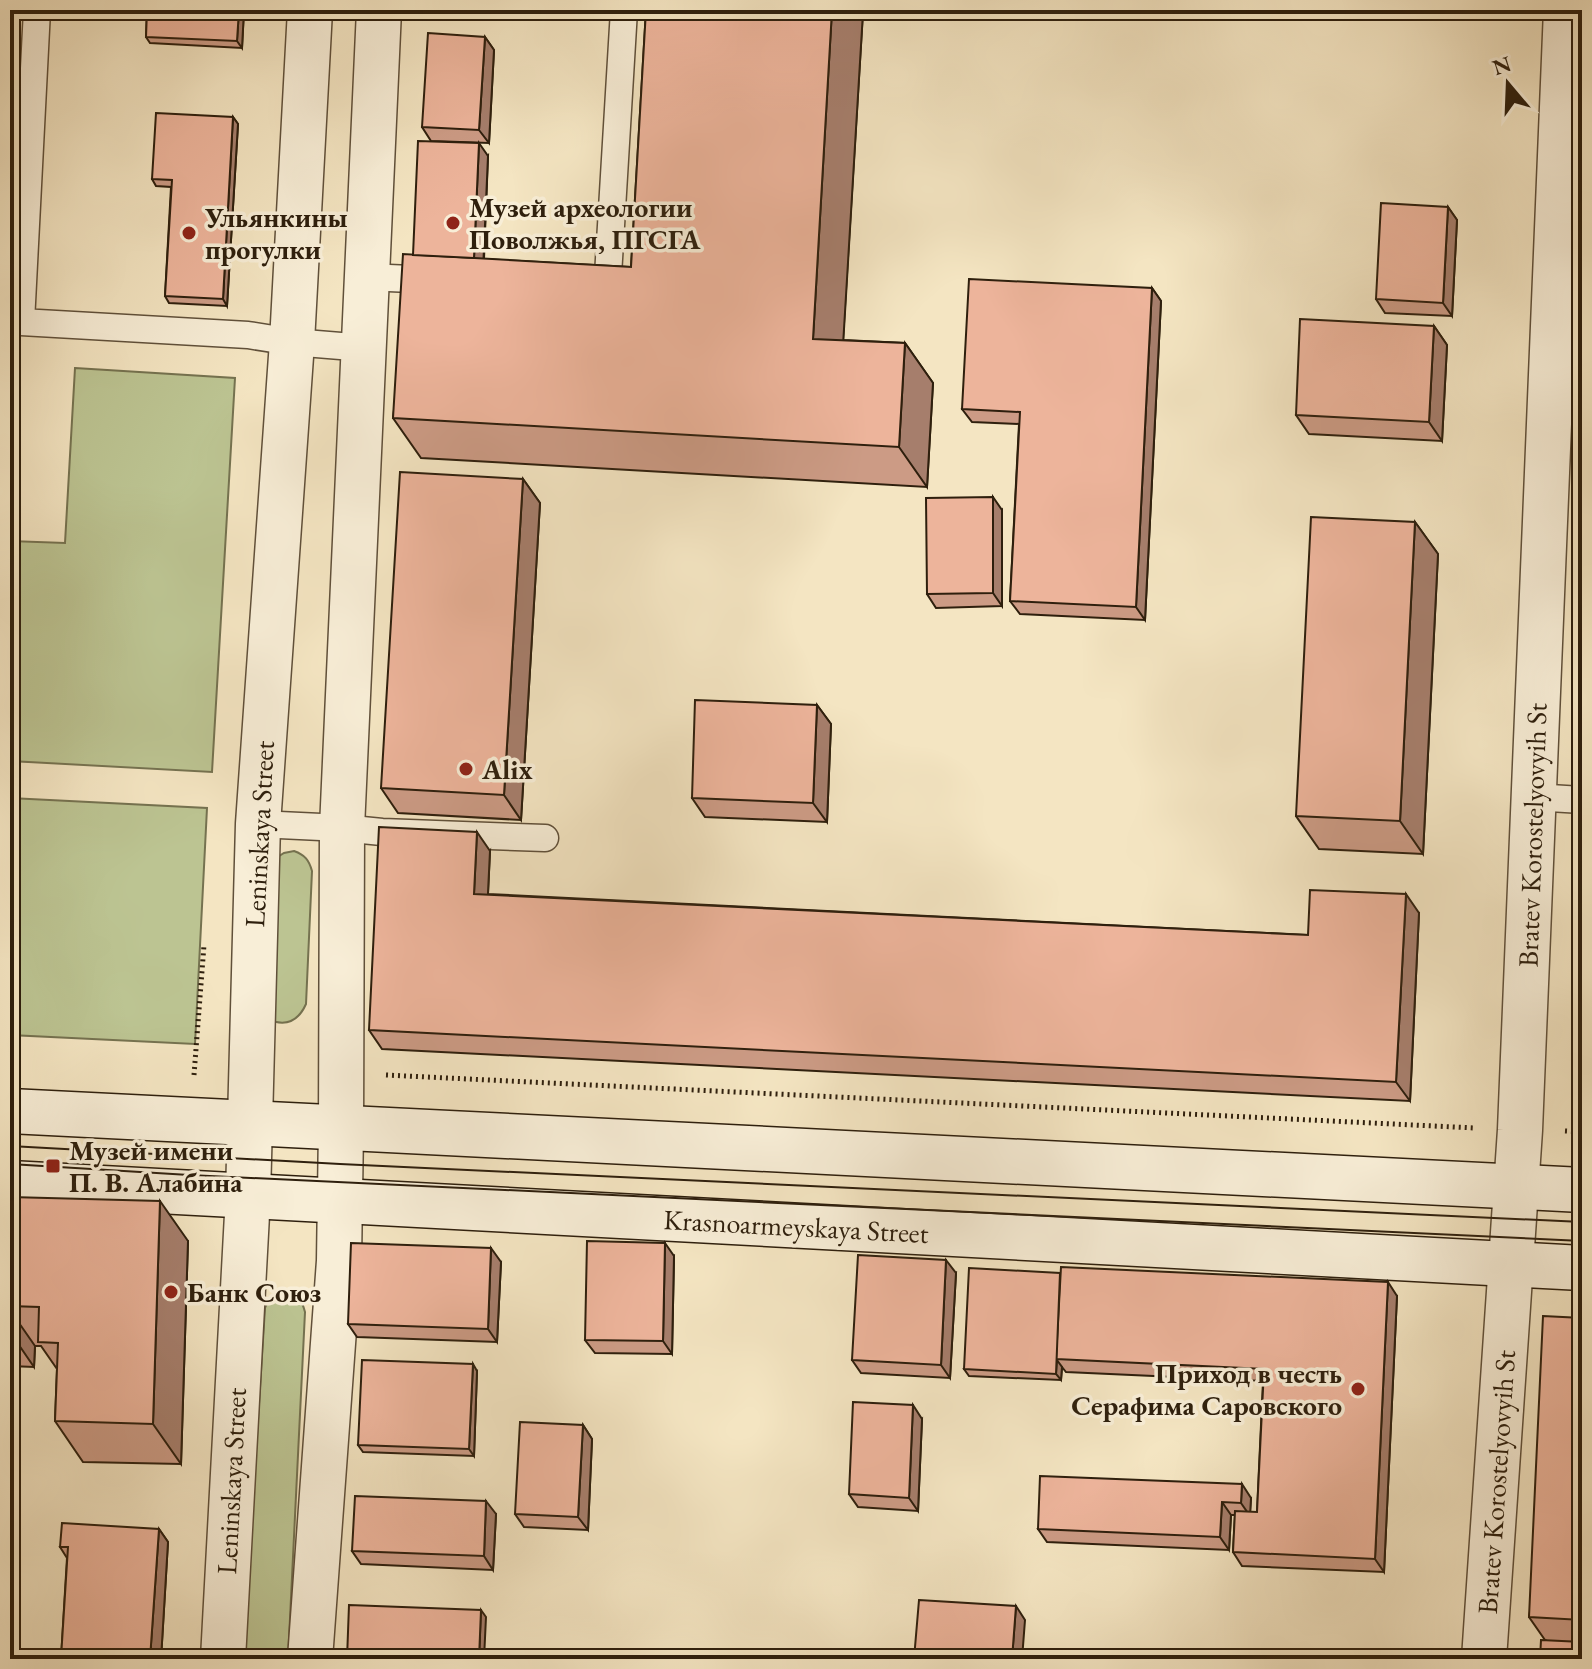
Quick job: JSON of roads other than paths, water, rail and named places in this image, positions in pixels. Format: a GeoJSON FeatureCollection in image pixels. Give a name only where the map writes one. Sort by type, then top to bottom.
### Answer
{"type":"FeatureCollection","features":[{"type":"Feature","properties":{"kind":"street","name":"Leninskaya Street"},"geometry":{"type":"LineString","coordinates":[[223,1659],[248,1196],[258,824],[292,342],[310,10]]}},
{"type":"Feature","properties":{"kind":"street"},"geometry":{"type":"LineString","coordinates":[[310,1659],[339,1261],[342,828],[379,10]]}},
{"type":"Feature","properties":{"kind":"street","name":"Bratev Korostelyovyih St"},"geometry":{"type":"LineString","coordinates":[[1484,1659],[1520,1130],[1533,797],[1568,292],[1566,10]]}},
{"type":"Feature","properties":{"kind":"street"},"geometry":{"type":"LineString","coordinates":[[10,1111],[1582,1190]]}},
{"type":"Feature","properties":{"kind":"street","name":"Krasnoarmeyskaya Street"},"geometry":{"type":"LineString","coordinates":[[10,1183],[1582,1268]]}},
{"type":"Feature","properties":{"kind":"lane"},"geometry":{"type":"LineString","coordinates":[[37,10],[21,322],[248,335],[365,348]]}},
{"type":"Feature","properties":{"kind":"lane"},"geometry":{"type":"LineString","coordinates":[[577,290],[607,292],[624,10]]}},
{"type":"Feature","properties":{"kind":"lane"},"geometry":{"type":"LineString","coordinates":[[366,277],[457,282]]}},
{"type":"Feature","properties":{"kind":"lane"},"geometry":{"type":"LineString","coordinates":[[1533,797],[1582,800]]}},
{"type":"Feature","properties":{"kind":"lane"},"geometry":{"type":"LineString","coordinates":[[258,824],[545,838]]}},
{"type":"Feature","properties":{"kind":"tram line"},"geometry":{"type":"LineString","coordinates":[[10,1146],[1582,1222]]}},
{"type":"Feature","properties":{"kind":"tram line"},"geometry":{"type":"LineString","coordinates":[[10,1164],[1582,1241]]}},
{"type":"Feature","properties":{"kind":"place","name":"Музей археологии Поволжья, ПГСГА"},"geometry":{"type":"Point","coordinates":[453,223]}},
{"type":"Feature","properties":{"kind":"place","name":"Ульянкины прогулки"},"geometry":{"type":"Point","coordinates":[189,233]}},
{"type":"Feature","properties":{"kind":"place","name":"Alix"},"geometry":{"type":"Point","coordinates":[466,769]}},
{"type":"Feature","properties":{"kind":"place","name":"Музей имени П. В. Алабина"},"geometry":{"type":"Point","coordinates":[53,1166]}},
{"type":"Feature","properties":{"kind":"place","name":"Банк Союз"},"geometry":{"type":"Point","coordinates":[171,1292]}},
{"type":"Feature","properties":{"kind":"place","name":"Приход в честь Серафима Саровского"},"geometry":{"type":"Point","coordinates":[1358,1389]}}]}
